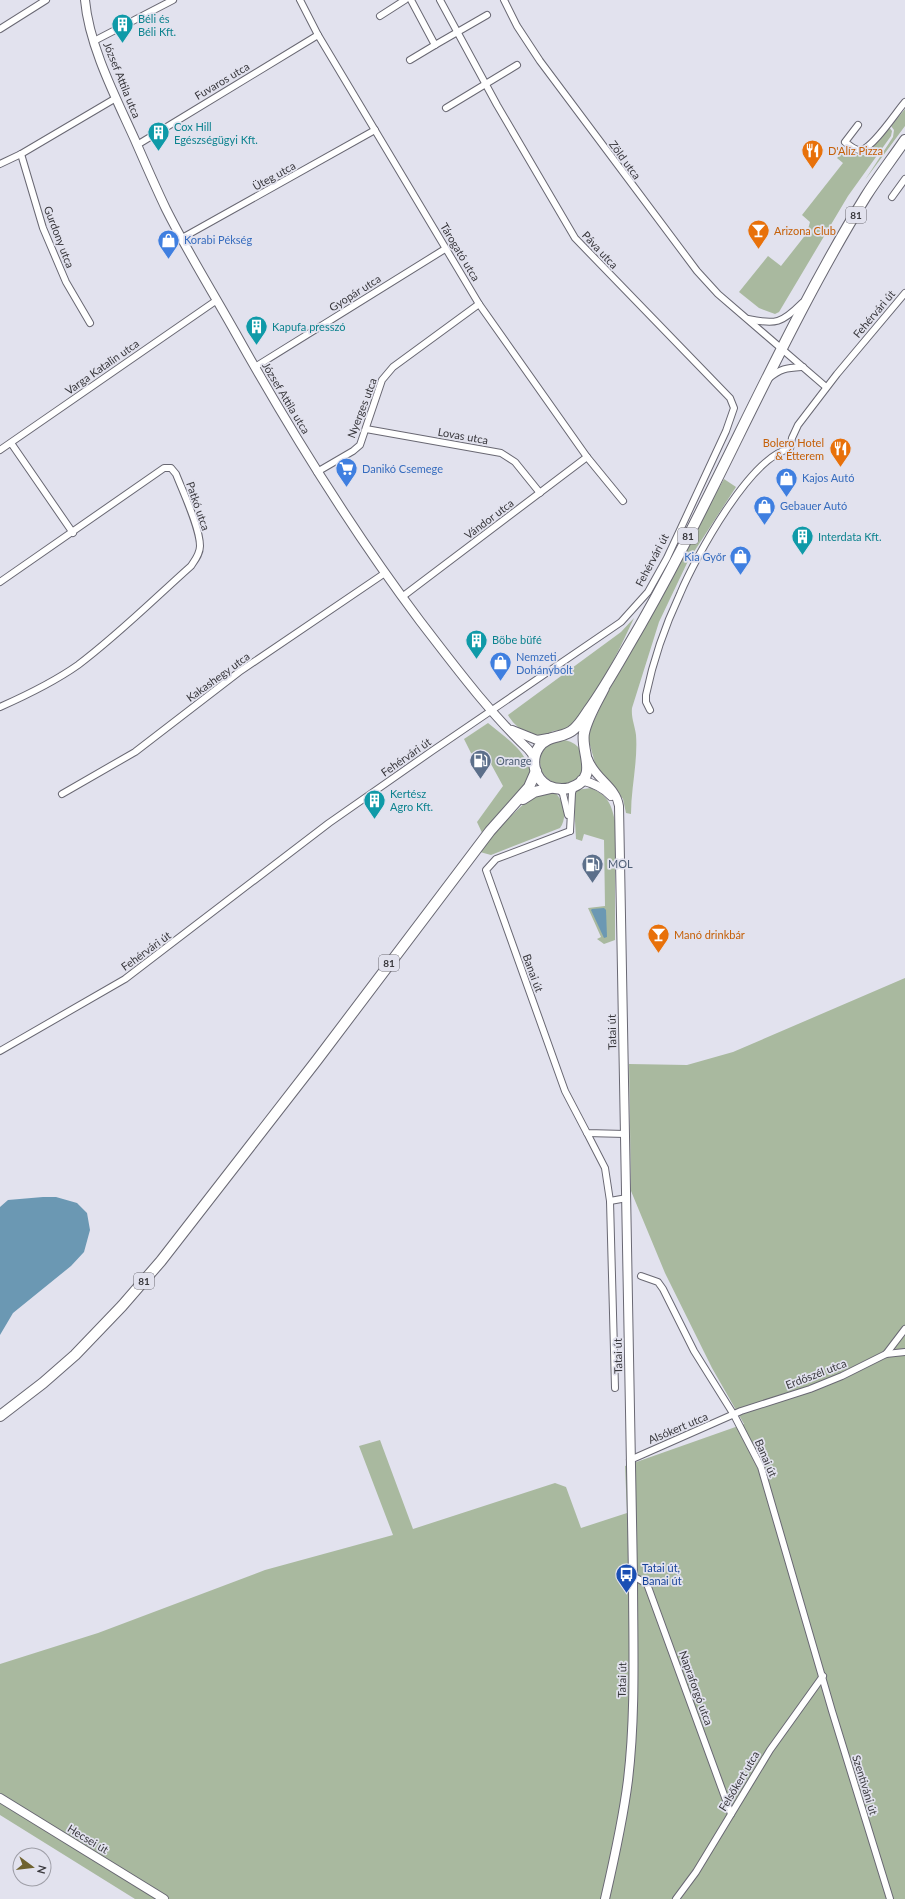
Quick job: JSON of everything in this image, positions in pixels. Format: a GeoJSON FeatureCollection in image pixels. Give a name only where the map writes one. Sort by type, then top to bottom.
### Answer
{"type":"FeatureCollection","features":[{"type":"Feature","properties":{"kind":"main road","name":"81"},"geometry":{"type":"LineString","coordinates":[[0,1416],[43,1383],[75,1355],[122,1306],[161,1261],[317,1060],[485,837],[529,787],[539,748],[555,736],[566,734],[575,729],[604,688],[660,591],[782,348],[867,195],[905,140]]}},
{"type":"Feature","properties":{"kind":"main road","name":"81"},"geometry":{"type":"LineString","coordinates":[[516,803],[534,792],[578,783],[586,774],[587,753],[584,738],[586,728],[604,688]]}},
{"type":"Feature","properties":{"kind":"main road"},"geometry":{"type":"LineString","coordinates":[[555,736],[574,738],[587,753]]}},
{"type":"Feature","properties":{"kind":"main road"},"geometry":{"type":"LineString","coordinates":[[535,767],[545,784],[555,788]]}},
{"type":"Feature","properties":{"kind":"street"},"geometry":{"type":"LineString","coordinates":[[0,29],[46,0]]}},
{"type":"Feature","properties":{"kind":"street","name":"József Attila utca"},"geometry":{"type":"LineString","coordinates":[[85,0],[89,24],[94,41],[116,98],[164,205],[254,367],[317,472],[385,573],[479,698],[510,729],[532,754],[535,767]]}},
{"type":"Feature","properties":{"kind":"street"},"geometry":{"type":"LineString","coordinates":[[94,41],[174,0]]}},
{"type":"Feature","properties":{"kind":"street","name":"Tárogató utca"},"geometry":{"type":"LineString","coordinates":[[300,0],[318,35],[479,304],[587,457],[623,501]]}},
{"type":"Feature","properties":{"kind":"street"},"geometry":{"type":"LineString","coordinates":[[380,16],[405,0]]}},
{"type":"Feature","properties":{"kind":"street"},"geometry":{"type":"LineString","coordinates":[[411,0],[436,45]]}},
{"type":"Feature","properties":{"kind":"street","name":"Páva utca"},"geometry":{"type":"LineString","coordinates":[[440,0],[485,84],[575,238],[723,390],[734,404]]}},
{"type":"Feature","properties":{"kind":"street","name":"Zöld utca"},"geometry":{"type":"LineString","coordinates":[[504,0],[517,26],[540,61],[697,271],[718,294],[826,387]]}},
{"type":"Feature","properties":{"kind":"street"},"geometry":{"type":"LineString","coordinates":[[410,60],[487,16]]}},
{"type":"Feature","properties":{"kind":"street","name":"Fuvaros utca"},"geometry":{"type":"LineString","coordinates":[[137,145],[318,35]]}},
{"type":"Feature","properties":{"kind":"street"},"geometry":{"type":"LineString","coordinates":[[446,108],[517,65]]}},
{"type":"Feature","properties":{"kind":"street"},"geometry":{"type":"LineString","coordinates":[[0,164],[21,154],[116,98]]}},
{"type":"Feature","properties":{"kind":"street"},"geometry":{"type":"LineString","coordinates":[[858,125],[845,142],[856,149],[861,150],[871,144],[905,102]]}},
{"type":"Feature","properties":{"kind":"street","name":"Üteg utca"},"geometry":{"type":"LineString","coordinates":[[182,238],[375,130]]}},
{"type":"Feature","properties":{"kind":"street","name":"Gurdony utca"},"geometry":{"type":"LineString","coordinates":[[21,154],[43,228],[66,282],[90,323]]}},
{"type":"Feature","properties":{"kind":"street"},"geometry":{"type":"LineString","coordinates":[[892,197],[905,180]]}},
{"type":"Feature","properties":{"kind":"street","name":"Gyopár utca"},"geometry":{"type":"LineString","coordinates":[[254,367],[445,249]]}},
{"type":"Feature","properties":{"kind":"street"},"geometry":{"type":"LineString","coordinates":[[746,319],[769,323],[777,322],[795,310],[812,293]]}},
{"type":"Feature","properties":{"kind":"street","name":"Fehérvári út"},"geometry":{"type":"LineString","coordinates":[[650,710],[646,702],[646,695],[658,652],[680,593],[701,553],[746,483],[772,457],[790,449],[792,438],[798,425],[826,387],[905,293]]}},
{"type":"Feature","properties":{"kind":"street","name":"Varga Katalin utca"},"geometry":{"type":"LineString","coordinates":[[0,450],[217,300]]}},
{"type":"Feature","properties":{"kind":"street","name":"Nyerges utca"},"geometry":{"type":"LineString","coordinates":[[317,472],[353,451],[360,445],[382,380],[393,367],[479,304]]}},
{"type":"Feature","properties":{"kind":"street"},"geometry":{"type":"LineString","coordinates":[[766,381],[779,370],[803,367]]}},
{"type":"Feature","properties":{"kind":"street","name":"Fehérvári út"},"geometry":{"type":"LineString","coordinates":[[0,1051],[125,979],[329,823],[621,622],[648,592],[666,558],[726,430],[733,412],[734,404]]}},
{"type":"Feature","properties":{"kind":"street","name":"Lovas utca"},"geometry":{"type":"LineString","coordinates":[[366,429],[501,453],[515,462],[540,493]]}},
{"type":"Feature","properties":{"kind":"street"},"geometry":{"type":"LineString","coordinates":[[10,443],[73,533]]}},
{"type":"Feature","properties":{"kind":"street","name":"Vándor utca"},"geometry":{"type":"LineString","coordinates":[[402,597],[587,457]]}},
{"type":"Feature","properties":{"kind":"street","name":"Patkó utca"},"geometry":{"type":"LineString","coordinates":[[0,582],[73,533],[164,468],[171,468],[176,474],[199,536],[200,547],[197,557],[191,566],[112,638],[77,665],[43,686],[0,707]]}},
{"type":"Feature","properties":{"kind":"street","name":"Kakashegy utca"},"geometry":{"type":"LineString","coordinates":[[62,794],[134,752],[239,672],[385,573]]}},
{"type":"Feature","properties":{"kind":"street","name":"József Attila utca"},"geometry":{"type":"LineString","coordinates":[[510,729],[537,740],[544,740],[555,736]]}},
{"type":"Feature","properties":{"kind":"street","name":"Tatai út"},"geometry":{"type":"LineString","coordinates":[[587,753],[595,773],[616,797],[619,811],[633,1576],[634,1686],[628,1780],[614,1861],[605,1899]]}},
{"type":"Feature","properties":{"kind":"street"},"geometry":{"type":"LineString","coordinates":[[570,832],[572,793],[578,783],[593,783],[605,790],[613,799],[619,811]]}},
{"type":"Feature","properties":{"kind":"street"},"geometry":{"type":"LineString","coordinates":[[555,788],[565,800],[570,832]]}},
{"type":"Feature","properties":{"kind":"street","name":"Banai út"},"geometry":{"type":"LineString","coordinates":[[570,832],[496,859],[486,870],[565,1091],[587,1133]]}},
{"type":"Feature","properties":{"kind":"street"},"geometry":{"type":"LineString","coordinates":[[587,1133],[625,1134]]}},
{"type":"Feature","properties":{"kind":"street","name":"Tatai út"},"geometry":{"type":"LineString","coordinates":[[587,1133],[605,1168],[610,1201],[615,1388]]}},
{"type":"Feature","properties":{"kind":"street"},"geometry":{"type":"LineString","coordinates":[[610,1201],[627,1198]]}},
{"type":"Feature","properties":{"kind":"street","name":"Banai út"},"geometry":{"type":"LineString","coordinates":[[641,1276],[658,1282],[663,1289],[694,1351],[734,1415],[761,1467],[823,1676]]}},
{"type":"Feature","properties":{"kind":"street"},"geometry":{"type":"LineString","coordinates":[[886,1354],[905,1329]]}},
{"type":"Feature","properties":{"kind":"street","name":"Erdőszél utca"},"geometry":{"type":"LineString","coordinates":[[734,1415],[842,1376],[886,1354],[905,1352]]}},
{"type":"Feature","properties":{"kind":"street","name":"Alsókert utca"},"geometry":{"type":"LineString","coordinates":[[630,1460],[734,1415]]}},
{"type":"Feature","properties":{"kind":"street","name":"Napraforgó utca"},"geometry":{"type":"LineString","coordinates":[[633,1576],[647,1584],[731,1814]]}},
{"type":"Feature","properties":{"kind":"street","name":"Felsőkert utca"},"geometry":{"type":"LineString","coordinates":[[676,1899],[696,1872],[770,1750],[823,1676]]}},
{"type":"Feature","properties":{"kind":"street","name":"Szentiváni út"},"geometry":{"type":"LineString","coordinates":[[823,1676],[890,1899]]}},
{"type":"Feature","properties":{"kind":"street","name":"Hecsei út"},"geometry":{"type":"LineString","coordinates":[[0,1798],[164,1899]]}},
{"type":"Feature","properties":{"kind":"green space"},"geometry":{"type":"Polygon","coordinates":[[[905,109],[905,126],[865,180],[893,137],[894,130],[891,126],[905,109]]]}},
{"type":"Feature","properties":{"kind":"green space"},"geometry":{"type":"Polygon","coordinates":[[[889,127],[892,131],[891,136],[848,196],[779,312],[775,314],[759,308],[739,292],[768,256],[781,266],[807,233],[810,222],[802,215],[843,163],[837,158],[846,149],[855,155],[866,155],[889,127]]]}},
{"type":"Feature","properties":{"kind":"green space"},"geometry":{"type":"Polygon","coordinates":[[[724,479],[736,487],[688,561],[659,622],[632,708],[636,735],[636,755],[631,814],[626,813],[623,799],[613,786],[600,774],[595,763],[588,738],[591,727],[605,697],[661,599],[695,530],[724,479]]]}},
{"type":"Feature","properties":{"kind":"green space"},"geometry":{"type":"Polygon","coordinates":[[[634,618],[597,689],[569,728],[553,731],[546,735],[534,736],[518,727],[510,719],[508,715],[621,632],[634,618]]]}},
{"type":"Feature","properties":{"kind":"green space"},"geometry":{"type":"Polygon","coordinates":[[[488,723],[510,741],[522,754],[530,770],[530,779],[484,837],[477,822],[503,786],[491,764],[471,753],[464,739],[488,723]]]}},
{"type":"Feature","properties":{"kind":"green space"},"geometry":{"type":"Polygon","coordinates":[[[562,740],[574,744],[580,750],[584,762],[580,774],[574,780],[562,784],[550,780],[544,774],[540,762],[544,750],[550,744],[562,740]]]}},
{"type":"Feature","properties":{"kind":"green space"},"geometry":{"type":"Polygon","coordinates":[[[591,788],[605,797],[608,801],[615,821],[615,940],[604,944],[597,939],[601,937],[588,908],[605,906],[604,840],[584,834],[582,841],[576,839],[574,803],[576,790],[591,788]]]}},
{"type":"Feature","properties":{"kind":"green space"},"geometry":{"type":"Polygon","coordinates":[[[553,791],[557,794],[564,808],[564,819],[560,828],[491,855],[480,852],[497,829],[530,798],[553,791]]]}},
{"type":"Feature","properties":{"kind":"green space"},"geometry":{"type":"Polygon","coordinates":[[[905,978],[905,1899],[135,1899],[0,1815],[0,1664],[98,1633],[265,1570],[393,1535],[359,1446],[380,1440],[413,1529],[555,1483],[566,1487],[581,1528],[627,1513],[625,1466],[744,1424],[712,1368],[665,1273],[631,1191],[629,1064],[687,1065],[733,1052],[905,978]]]}},
{"type":"Feature","properties":{"kind":"water"},"geometry":{"type":"Polygon","coordinates":[[[604,908],[606,910],[607,937],[604,938],[591,910],[604,908]]]}},
{"type":"Feature","properties":{"kind":"water"},"geometry":{"type":"Polygon","coordinates":[[[56,1197],[77,1203],[87,1213],[90,1230],[84,1252],[71,1266],[13,1313],[0,1335],[0,1207],[8,1200],[56,1197]]]}},
{"type":"Feature","properties":{"kind":"place","name":"Béli és Béli Kft."},"geometry":{"type":"Point","coordinates":[122,44]}},
{"type":"Feature","properties":{"kind":"place","name":"Cox Hill Egészségügyi Kft."},"geometry":{"type":"Point","coordinates":[158,152]}},
{"type":"Feature","properties":{"kind":"place","name":"D'Alíz Pizza"},"geometry":{"type":"Point","coordinates":[813,170]}},
{"type":"Feature","properties":{"kind":"place","name":"Arizona Club"},"geometry":{"type":"Point","coordinates":[759,250]}},
{"type":"Feature","properties":{"kind":"place","name":"Korabi Pékség"},"geometry":{"type":"Point","coordinates":[168,260]}},
{"type":"Feature","properties":{"kind":"place","name":"Kapufa presszó"},"geometry":{"type":"Point","coordinates":[256,346]}},
{"type":"Feature","properties":{"kind":"place","name":"Bolero Hotel & Étterem"},"geometry":{"type":"Point","coordinates":[840,468]}},
{"type":"Feature","properties":{"kind":"place","name":"Danikó Csemege"},"geometry":{"type":"Point","coordinates":[346,488]}},
{"type":"Feature","properties":{"kind":"place","name":"Kajos Autó"},"geometry":{"type":"Point","coordinates":[786,498]}},
{"type":"Feature","properties":{"kind":"place","name":"Gebauer Autó"},"geometry":{"type":"Point","coordinates":[765,526]}},
{"type":"Feature","properties":{"kind":"place","name":"Interdata Kft."},"geometry":{"type":"Point","coordinates":[803,556]}},
{"type":"Feature","properties":{"kind":"place","name":"Kia Győr"},"geometry":{"type":"Point","coordinates":[741,576]}},
{"type":"Feature","properties":{"kind":"place","name":"Böbe büfé"},"geometry":{"type":"Point","coordinates":[476,660]}},
{"type":"Feature","properties":{"kind":"place","name":"Nemzeti Dohánybolt"},"geometry":{"type":"Point","coordinates":[500,682]}},
{"type":"Feature","properties":{"kind":"place","name":"Orange"},"geometry":{"type":"Point","coordinates":[480,780]}},
{"type":"Feature","properties":{"kind":"place","name":"Kertész Agro Kft."},"geometry":{"type":"Point","coordinates":[375,820]}},
{"type":"Feature","properties":{"kind":"place","name":"MOL"},"geometry":{"type":"Point","coordinates":[593,884]}},
{"type":"Feature","properties":{"kind":"place","name":"Manó drinkbár"},"geometry":{"type":"Point","coordinates":[659,954]}},
{"type":"Feature","properties":{"kind":"place","name":"Tatai út, Banai út"},"geometry":{"type":"Point","coordinates":[627,1594]}}]}
